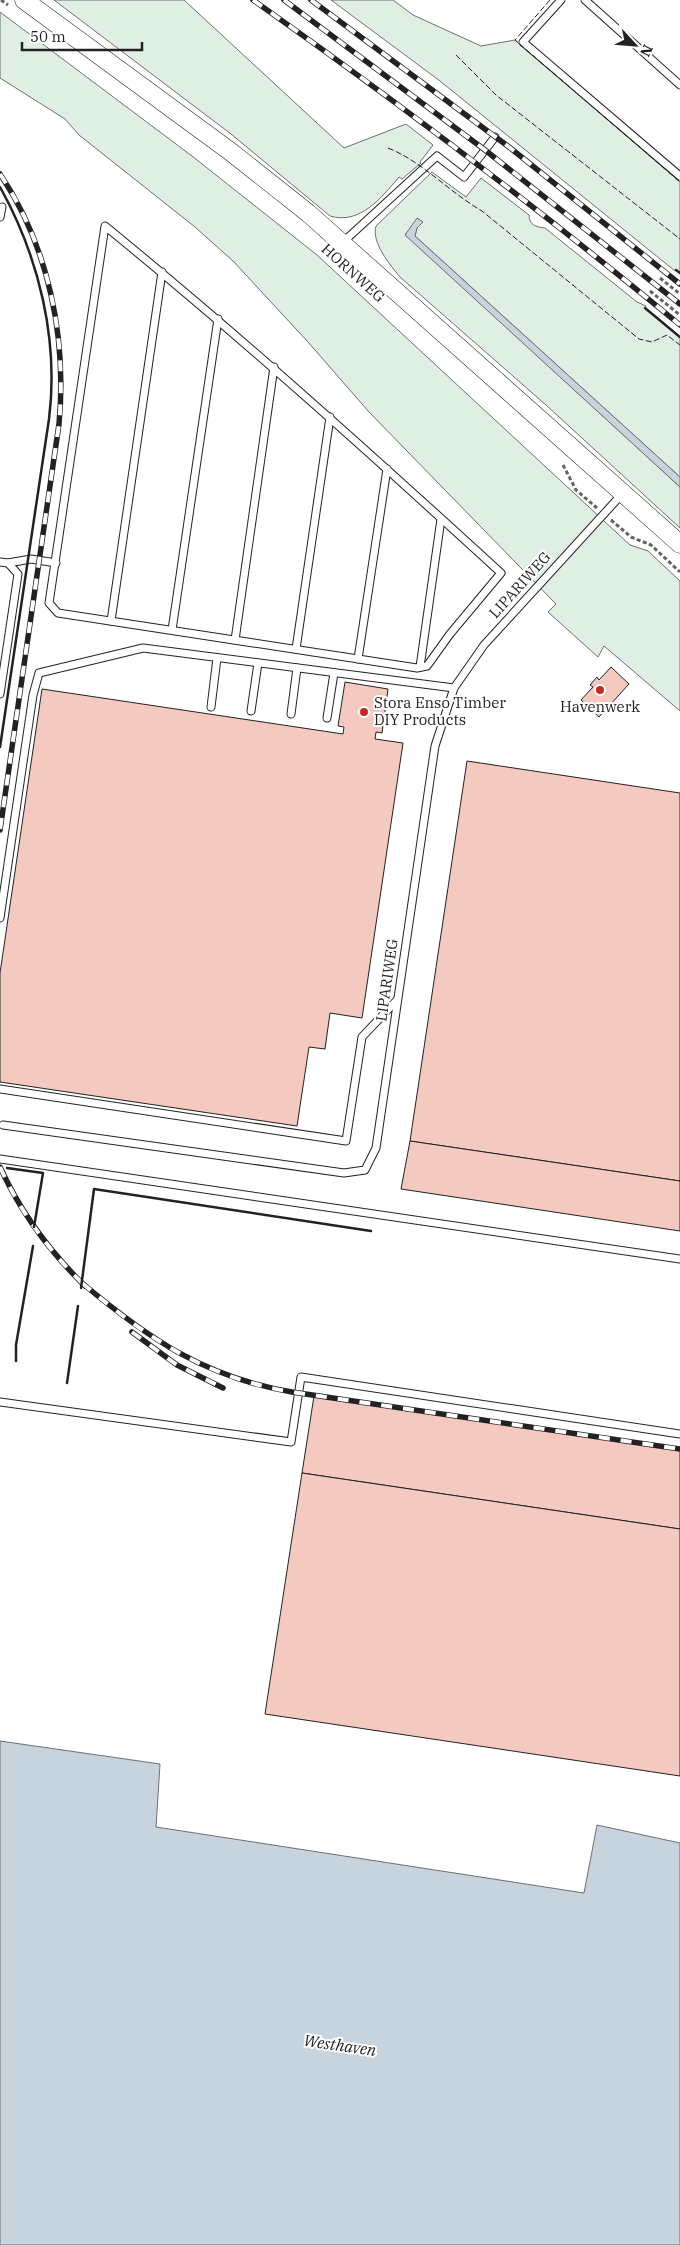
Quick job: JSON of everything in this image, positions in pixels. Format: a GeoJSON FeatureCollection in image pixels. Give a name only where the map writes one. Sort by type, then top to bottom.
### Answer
{"type":"FeatureCollection","features":[{"type":"Feature","properties":{"kind":"street","name":"HORNWEG"},"geometry":{"type":"LineString","coordinates":[[20,5],[231,152],[308,213],[680,544]]}},
{"type":"Feature","properties":{"kind":"lane"},"geometry":{"type":"LineString","coordinates":[[561,0],[523,42],[680,176]]}},
{"type":"Feature","properties":{"kind":"lane"},"geometry":{"type":"LineString","coordinates":[[585,0],[680,85]]}},
{"type":"Feature","properties":{"kind":"lane"},"geometry":{"type":"LineString","coordinates":[[342,243],[437,156],[464,177],[495,137]]}},
{"type":"Feature","properties":{"kind":"lane"},"geometry":{"type":"LineString","coordinates":[[0,217],[2,207]]}},
{"type":"Feature","properties":{"kind":"lane"},"geometry":{"type":"LineString","coordinates":[[105,226],[162,272],[274,367],[501,573],[450,634],[427,666],[420,667],[358,659],[58,613],[49,603],[105,226]]}},
{"type":"Feature","properties":{"kind":"lane"},"geometry":{"type":"LineString","coordinates":[[111,621],[162,272]]}},
{"type":"Feature","properties":{"kind":"lane"},"geometry":{"type":"LineString","coordinates":[[172,630],[218,319]]}},
{"type":"Feature","properties":{"kind":"lane"},"geometry":{"type":"LineString","coordinates":[[235,640],[274,367]]}},
{"type":"Feature","properties":{"kind":"lane"},"geometry":{"type":"LineString","coordinates":[[296,649],[330,417]]}},
{"type":"Feature","properties":{"kind":"lane"},"geometry":{"type":"LineString","coordinates":[[358,659],[387,469]]}},
{"type":"Feature","properties":{"kind":"lane","name":"LIPARIWEG"},"geometry":{"type":"LineString","coordinates":[[3,1125],[344,1173],[365,1170],[376,1148],[435,746],[454,688],[484,645],[623,493]]}},
{"type":"Feature","properties":{"kind":"lane"},"geometry":{"type":"LineString","coordinates":[[420,667],[441,519]]}},
{"type":"Feature","properties":{"kind":"lane"},"geometry":{"type":"LineString","coordinates":[[4,562],[31,559],[56,563]]}},
{"type":"Feature","properties":{"kind":"lane"},"geometry":{"type":"LineString","coordinates":[[0,694],[18,574],[4,562]]}},
{"type":"Feature","properties":{"kind":"lane"},"geometry":{"type":"LineString","coordinates":[[0,918],[33,695],[39,673],[143,648],[454,688]]}},
{"type":"Feature","properties":{"kind":"lane"},"geometry":{"type":"LineString","coordinates":[[211,707],[217,658]]}},
{"type":"Feature","properties":{"kind":"lane"},"geometry":{"type":"LineString","coordinates":[[251,711],[258,663]]}},
{"type":"Feature","properties":{"kind":"lane"},"geometry":{"type":"LineString","coordinates":[[291,714],[298,668]]}},
{"type":"Feature","properties":{"kind":"lane"},"geometry":{"type":"LineString","coordinates":[[327,718],[334,673]]}},
{"type":"Feature","properties":{"kind":"lane"},"geometry":{"type":"LineString","coordinates":[[0,1089],[346,1141],[362,1037],[398,1000]]}},
{"type":"Feature","properties":{"kind":"lane"},"geometry":{"type":"LineString","coordinates":[[0,1159],[680,1259]]}},
{"type":"Feature","properties":{"kind":"lane"},"geometry":{"type":"LineString","coordinates":[[0,1402],[291,1442],[301,1377],[680,1434]]}},
{"type":"Feature","properties":{"kind":"path"},"geometry":{"type":"LineString","coordinates":[[1,0],[20,5]]}},
{"type":"Feature","properties":{"kind":"path"},"geometry":{"type":"LineString","coordinates":[[660,278],[680,294]]}},
{"type":"Feature","properties":{"kind":"path"},"geometry":{"type":"LineString","coordinates":[[650,291],[680,315]]}},
{"type":"Feature","properties":{"kind":"path"},"geometry":{"type":"LineString","coordinates":[[559,461],[566,467],[576,490],[631,537],[651,545],[680,572]]}},
{"type":"Feature","properties":{"kind":"green space"},"geometry":{"type":"Polygon","coordinates":[[[54,0],[184,0],[344,148],[406,124],[433,145],[421,163],[402,179],[399,177],[369,208],[351,217],[330,216],[231,134],[54,0]]]}},
{"type":"Feature","properties":{"kind":"green space"},"geometry":{"type":"Polygon","coordinates":[[[331,0],[393,0],[413,15],[481,46],[515,40],[680,182],[680,273],[675,271],[440,81],[331,0]]]}},
{"type":"Feature","properties":{"kind":"green space"},"geometry":{"type":"Polygon","coordinates":[[[0,12],[192,156],[317,255],[630,545],[648,551],[680,581],[680,711],[604,646],[598,657],[548,612],[556,604],[369,412],[308,342],[233,261],[195,227],[79,135],[65,119],[0,78],[0,12]]]}},
{"type":"Feature","properties":{"kind":"green space"},"geometry":{"type":"Polygon","coordinates":[[[432,172],[466,197],[481,178],[529,215],[530,221],[534,225],[545,228],[637,302],[646,306],[645,308],[680,337],[680,477],[415,236],[417,228],[422,222],[405,234],[680,487],[680,528],[546,405],[400,277],[387,260],[376,239],[376,226],[432,172]]]}},
{"type":"Feature","properties":{"kind":"water"},"geometry":{"type":"Polygon","coordinates":[[[417,218],[423,222],[417,228],[415,236],[680,477],[680,487],[405,235],[417,218]]]}},
{"type":"Feature","properties":{"kind":"water","name":"Westhaven"},"geometry":{"type":"Polygon","coordinates":[[[0,1741],[160,1764],[156,1827],[584,1893],[597,1825],[680,1843],[680,2245],[0,2245],[0,1741]]]}},
{"type":"Feature","properties":{"kind":"building"},"geometry":{"type":"Polygon","coordinates":[[[611,667],[629,684],[599,717],[581,700],[593,687],[590,685],[597,677],[599,680],[611,667]]]}},
{"type":"Feature","properties":{"kind":"building"},"geometry":{"type":"Polygon","coordinates":[[[345,682],[388,689],[382,733],[376,732],[375,739],[403,743],[362,1018],[330,1013],[325,1049],[309,1047],[297,1126],[0,1082],[0,973],[42,689],[343,734],[344,727],[338,726],[345,682]]]}},
{"type":"Feature","properties":{"kind":"building"},"geometry":{"type":"Polygon","coordinates":[[[467,761],[680,793],[680,1181],[410,1141],[467,761]]]}},
{"type":"Feature","properties":{"kind":"building"},"geometry":{"type":"Polygon","coordinates":[[[410,1141],[680,1181],[680,1231],[401,1189],[410,1141]]]}},
{"type":"Feature","properties":{"kind":"building"},"geometry":{"type":"Polygon","coordinates":[[[314,1396],[680,1450],[680,1529],[302,1473],[314,1396]]]}},
{"type":"Feature","properties":{"kind":"building"},"geometry":{"type":"Polygon","coordinates":[[[302,1473],[680,1529],[680,1776],[265,1714],[302,1473]]]}},
{"type":"Feature","properties":{"kind":"railway"},"geometry":{"type":"LineString","coordinates":[[253,0],[470,158],[680,325]]}},
{"type":"Feature","properties":{"kind":"railway"},"geometry":{"type":"LineString","coordinates":[[284,0],[485,150],[680,304]]}},
{"type":"Feature","properties":{"kind":"railway"},"geometry":{"type":"LineString","coordinates":[[311,0],[509,147],[680,284]]}},
{"type":"Feature","properties":{"kind":"railway"},"geometry":{"type":"LineString","coordinates":[[0,174],[17,202],[31,232],[51,294],[57,326],[61,392],[59,424],[0,830]]}},
{"type":"Feature","properties":{"kind":"railway"},"geometry":{"type":"LineString","coordinates":[[0,1167],[17,1200],[37,1231],[59,1259],[85,1286]]}},
{"type":"Feature","properties":{"kind":"railway"},"geometry":{"type":"LineString","coordinates":[[82,1283],[131,1322],[155,1338],[179,1353],[231,1377],[292,1392],[680,1449]]}},
{"type":"Feature","properties":{"kind":"railway"},"geometry":{"type":"LineString","coordinates":[[132,1332],[177,1365],[223,1388]]}},
{"type":"Feature","properties":{"kind":"fence"},"geometry":{"type":"LineString","coordinates":[[550,0],[515,40],[680,182]]}},
{"type":"Feature","properties":{"kind":"fence"},"geometry":{"type":"LineString","coordinates":[[456,55],[496,95],[680,239]]}},
{"type":"Feature","properties":{"kind":"fence"},"geometry":{"type":"LineString","coordinates":[[388,148],[413,161],[482,211],[639,339],[652,342],[667,335],[680,345]]}},
{"type":"Feature","properties":{"kind":"wall"},"geometry":{"type":"LineString","coordinates":[[0,187],[26,242],[35,270],[43,300],[51,359],[49,419],[0,747]]}},
{"type":"Feature","properties":{"kind":"wall"},"geometry":{"type":"LineString","coordinates":[[676,270],[680,273]]}},
{"type":"Feature","properties":{"kind":"wall"},"geometry":{"type":"LineString","coordinates":[[645,308],[680,337]]}},
{"type":"Feature","properties":{"kind":"wall"},"geometry":{"type":"LineString","coordinates":[[7,1168],[43,1173],[34,1227]]}},
{"type":"Feature","properties":{"kind":"wall"},"geometry":{"type":"LineString","coordinates":[[81,1288],[94,1189],[371,1231]]}},
{"type":"Feature","properties":{"kind":"wall"},"geometry":{"type":"LineString","coordinates":[[16,1361],[16,1345],[33,1246]]}},
{"type":"Feature","properties":{"kind":"wall"},"geometry":{"type":"LineString","coordinates":[[67,1383],[78,1306]]}},
{"type":"Feature","properties":{"kind":"place","name":"Havenwerk"},"geometry":{"type":"Point","coordinates":[600,690]}},
{"type":"Feature","properties":{"kind":"place","name":"Stora Enso Timber DIY Products"},"geometry":{"type":"Point","coordinates":[364,712]}}]}
